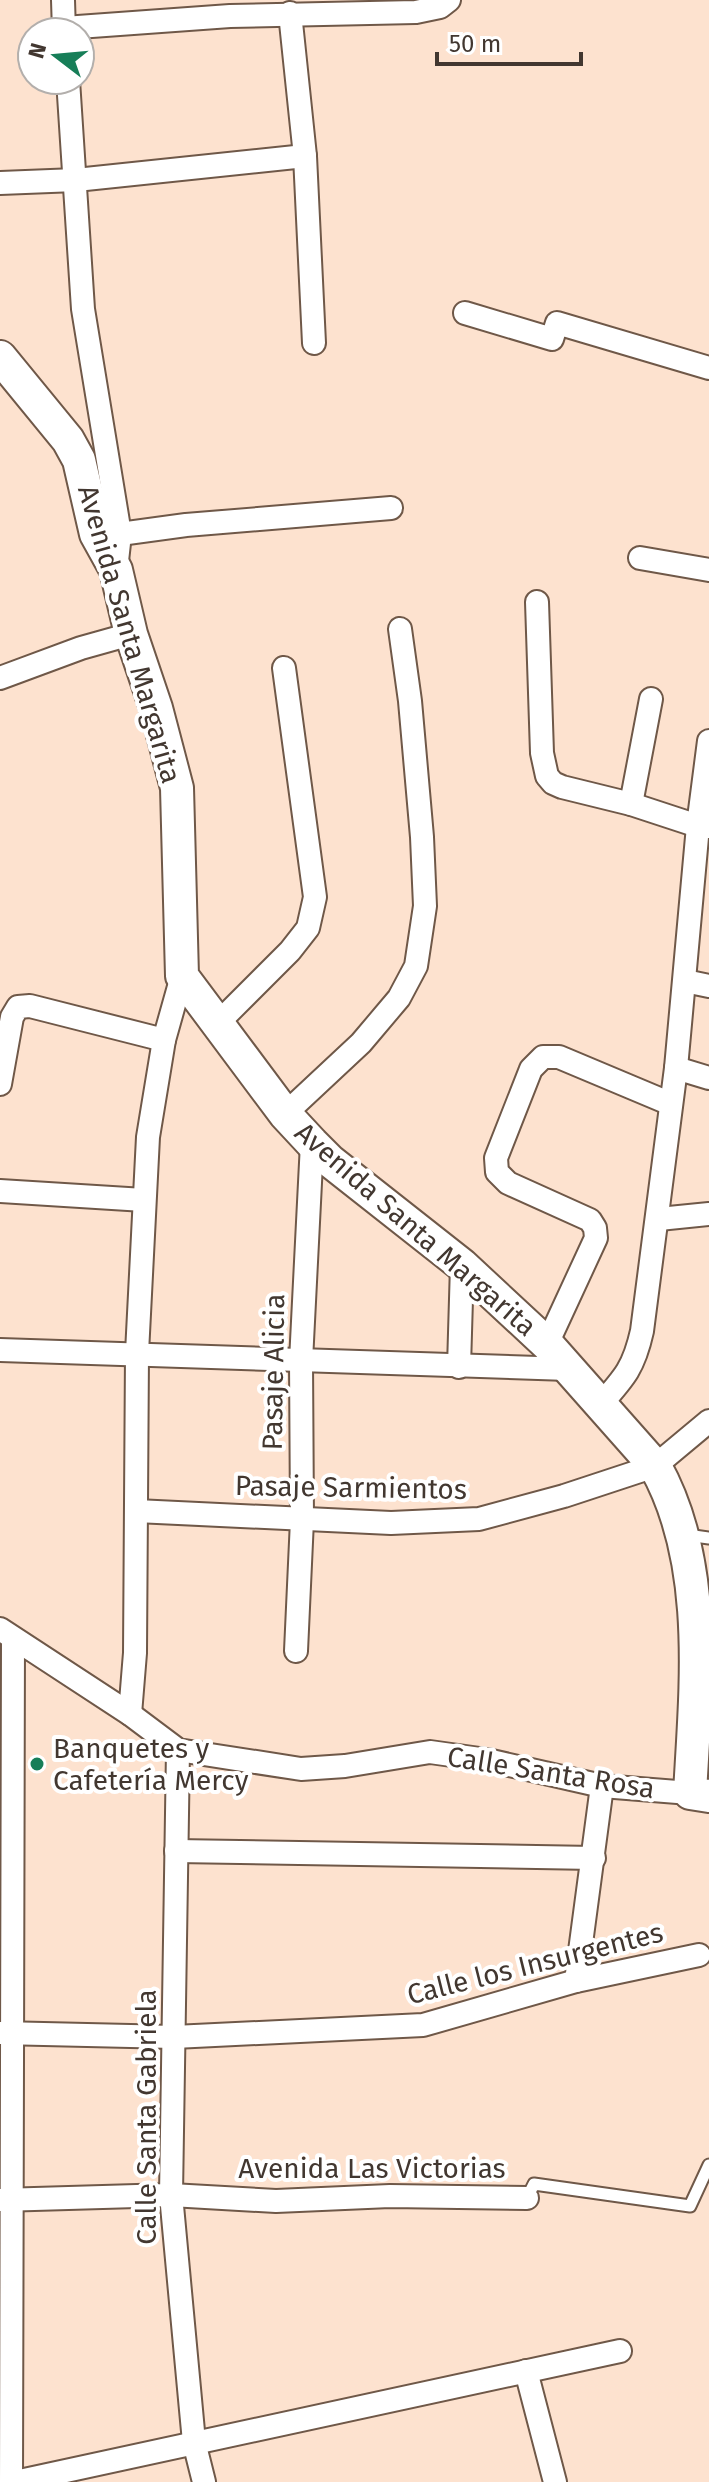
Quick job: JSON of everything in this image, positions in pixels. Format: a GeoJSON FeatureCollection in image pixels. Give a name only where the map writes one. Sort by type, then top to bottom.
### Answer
{"type":"FeatureCollection","features":[{"type":"Feature","properties":{"kind":"street"},"geometry":{"type":"LineString","coordinates":[[96,27],[290,13],[416,12],[440,7],[449,0]]}},
{"type":"Feature","properties":{"kind":"street"},"geometry":{"type":"LineString","coordinates":[[290,13],[305,156],[314,343]]}},
{"type":"Feature","properties":{"kind":"street"},"geometry":{"type":"LineString","coordinates":[[69,96],[83,309],[120,534],[116,570]]}},
{"type":"Feature","properties":{"kind":"street"},"geometry":{"type":"LineString","coordinates":[[0,183],[76,180],[305,156]]}},
{"type":"Feature","properties":{"kind":"street"},"geometry":{"type":"LineString","coordinates":[[465,313],[552,339],[557,323],[709,368]]}},
{"type":"Feature","properties":{"kind":"street","name":"Avenida Santa Margarita"},"geometry":{"type":"LineString","coordinates":[[0,357],[68,440],[79,460],[96,534],[116,570],[131,634],[156,708],[177,788],[182,976],[285,1114],[312,1143],[330,1161],[462,1265],[547,1344],[655,1466],[698,1536],[703,1592],[700,1794]]}},
{"type":"Feature","properties":{"kind":"street"},"geometry":{"type":"LineString","coordinates":[[120,534],[186,525],[391,508]]}},
{"type":"Feature","properties":{"kind":"street"},"geometry":{"type":"LineString","coordinates":[[640,558],[709,570]]}},
{"type":"Feature","properties":{"kind":"street"},"geometry":{"type":"LineString","coordinates":[[537,602],[539,708],[547,776],[562,787],[704,826]]}},
{"type":"Feature","properties":{"kind":"street"},"geometry":{"type":"LineString","coordinates":[[285,1114],[361,1043],[399,998],[416,966],[425,906],[422,837],[400,629]]}},
{"type":"Feature","properties":{"kind":"street"},"geometry":{"type":"LineString","coordinates":[[0,678],[81,648],[131,634]]}},
{"type":"Feature","properties":{"kind":"street"},"geometry":{"type":"LineString","coordinates":[[218,1023],[290,951],[308,928],[315,897],[284,668]]}},
{"type":"Feature","properties":{"kind":"street"},"geometry":{"type":"LineString","coordinates":[[631,804],[651,699]]}},
{"type":"Feature","properties":{"kind":"street"},"geometry":{"type":"LineString","coordinates":[[601,1404],[636,1358],[642,1331],[659,1219],[704,826],[709,741]]}},
{"type":"Feature","properties":{"kind":"street"},"geometry":{"type":"LineString","coordinates":[[130,1714],[135,1653],[137,1353],[148,1137],[164,1040],[182,976]]}},
{"type":"Feature","properties":{"kind":"street"},"geometry":{"type":"LineString","coordinates":[[685,981],[709,986]]}},
{"type":"Feature","properties":{"kind":"street"},"geometry":{"type":"LineString","coordinates":[[0,1084],[12,1017],[18,1007],[30,1006],[164,1040]]}},
{"type":"Feature","properties":{"kind":"street"},"geometry":{"type":"LineString","coordinates":[[547,1344],[596,1238],[596,1232],[590,1220],[508,1183],[497,1172],[496,1158],[531,1069],[543,1057],[559,1057],[671,1104]]}},
{"type":"Feature","properties":{"kind":"street"},"geometry":{"type":"LineString","coordinates":[[676,1068],[709,1078]]}},
{"type":"Feature","properties":{"kind":"street","name":"Pasaje Alicia"},"geometry":{"type":"LineString","coordinates":[[296,1651],[302,1520],[301,1361],[312,1143]]}},
{"type":"Feature","properties":{"kind":"street"},"geometry":{"type":"LineString","coordinates":[[0,1191],[144,1200]]}},
{"type":"Feature","properties":{"kind":"street"},"geometry":{"type":"LineString","coordinates":[[659,1219],[709,1214]]}},
{"type":"Feature","properties":{"kind":"street"},"geometry":{"type":"LineString","coordinates":[[459,1367],[462,1265]]}},
{"type":"Feature","properties":{"kind":"street"},"geometry":{"type":"LineString","coordinates":[[0,1350],[568,1369]]}},
{"type":"Feature","properties":{"kind":"street"},"geometry":{"type":"LineString","coordinates":[[655,1466],[709,1421]]}},
{"type":"Feature","properties":{"kind":"street","name":"Pasaje Sarmientos"},"geometry":{"type":"LineString","coordinates":[[136,1511],[391,1523],[479,1519],[564,1496],[655,1466]]}},
{"type":"Feature","properties":{"kind":"street"},"geometry":{"type":"LineString","coordinates":[[6,1634],[5,2391],[13,2482],[620,2351]]}},
{"type":"Feature","properties":{"kind":"street","name":"Calle Santa Rosa"},"geometry":{"type":"LineString","coordinates":[[6,1634],[130,1714],[178,1750],[301,1769],[345,1766],[430,1752],[487,1760],[602,1786],[700,1794]]}},
{"type":"Feature","properties":{"kind":"street","name":"Calle Santa Gabriela"},"geometry":{"type":"LineString","coordinates":[[178,1750],[171,2195],[194,2442],[204,2482]]}},
{"type":"Feature","properties":{"kind":"street"},"geometry":{"type":"LineString","coordinates":[[576,1981],[602,1786]]}},
{"type":"Feature","properties":{"kind":"street"},"geometry":{"type":"LineString","coordinates":[[176,1851],[594,1858]]}},
{"type":"Feature","properties":{"kind":"street","name":"Calle los Insurgentes"},"geometry":{"type":"LineString","coordinates":[[6,2033],[174,2037],[423,2025],[576,1981],[699,1955]]}},
{"type":"Feature","properties":{"kind":"street","name":"Avenida Las Victorias"},"geometry":{"type":"LineString","coordinates":[[6,2199],[171,2195],[276,2201],[390,2196],[527,2198]]}},
{"type":"Feature","properties":{"kind":"street"},"geometry":{"type":"LineString","coordinates":[[526,2371],[555,2482]]}},
{"type":"Feature","properties":{"kind":"lane","name":"Avenida Las Victorias"},"geometry":{"type":"LineString","coordinates":[[527,2198],[534,2184],[690,2206],[709,2165]]}},
{"type":"Feature","properties":{"kind":"place","name":"Banquetes y Cafetería Mercy"},"geometry":{"type":"Point","coordinates":[37,1764]}}]}
